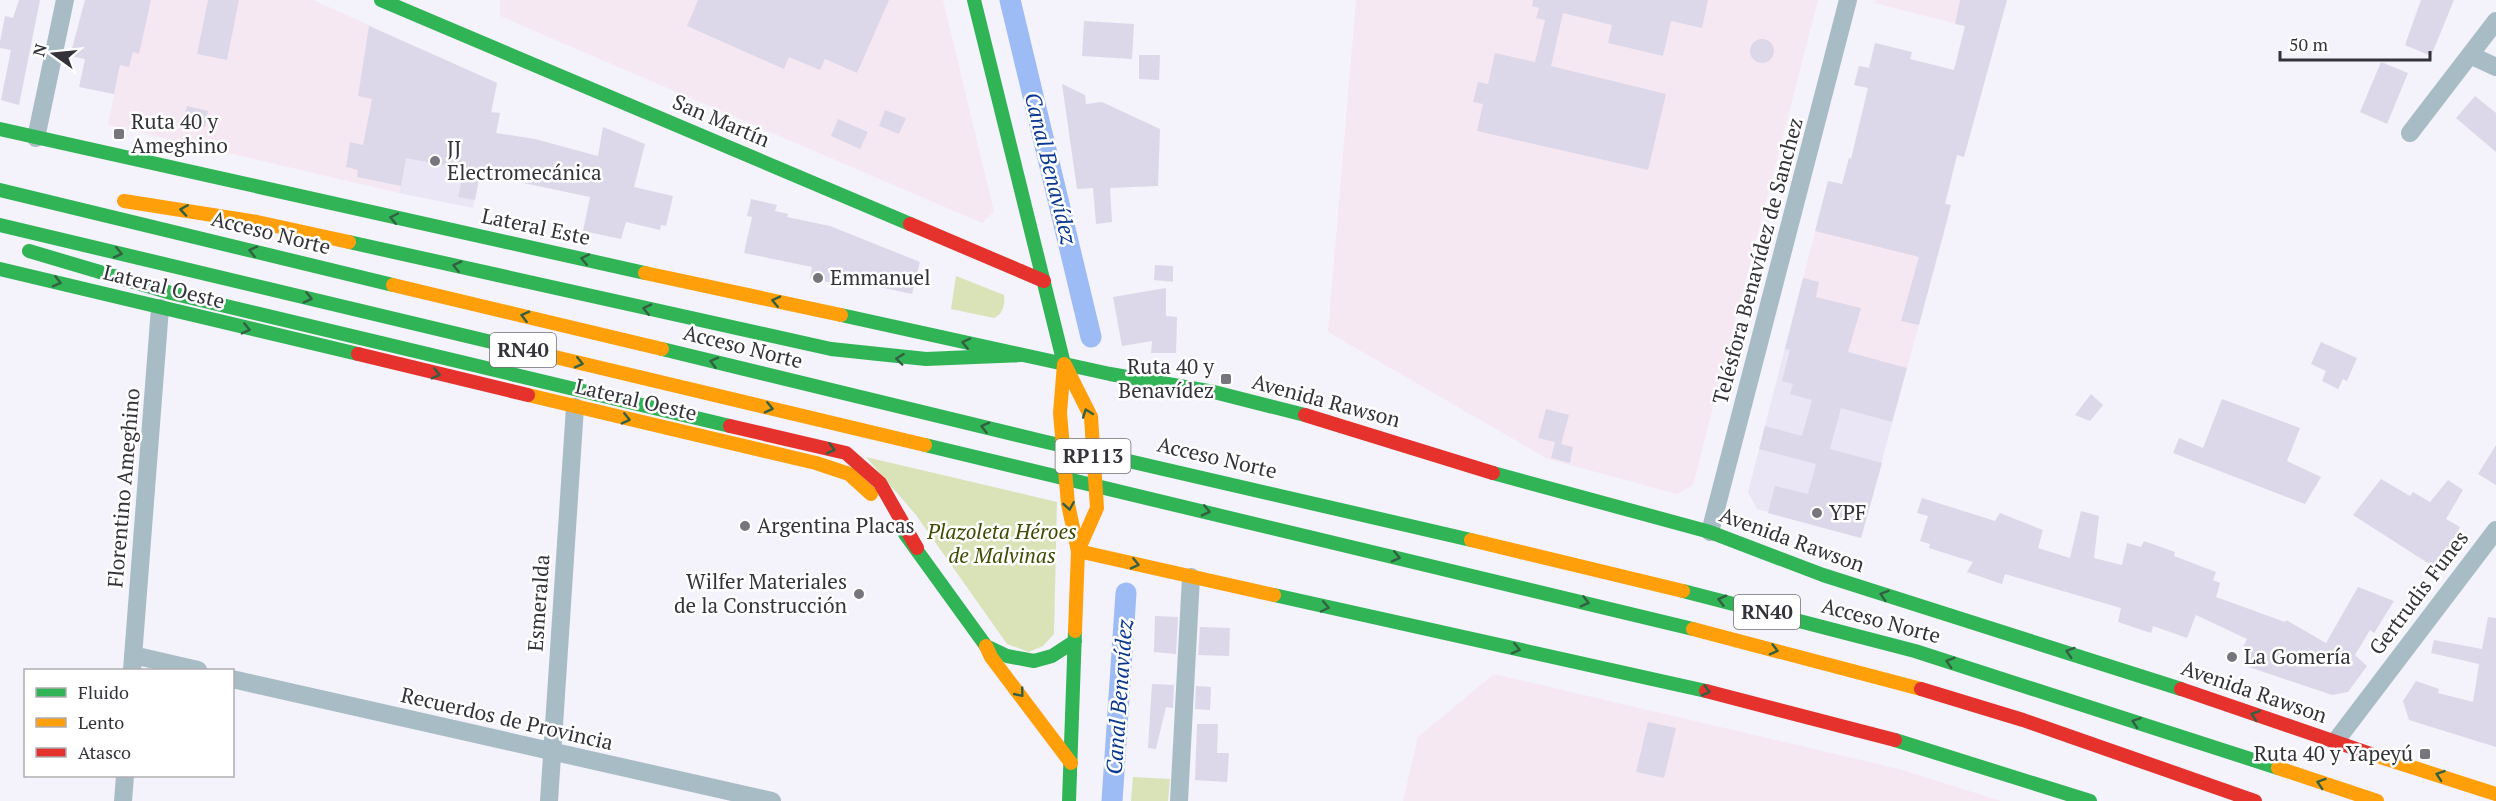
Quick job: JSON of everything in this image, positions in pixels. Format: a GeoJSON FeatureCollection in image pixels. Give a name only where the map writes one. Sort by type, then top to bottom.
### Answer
{"type":"FeatureCollection","features":[{"type":"Feature","properties":{"kind":"main road","name":"San Martín"},"geometry":{"type":"LineString","coordinates":[[381,0],[1044,281]]}},
{"type":"Feature","properties":{"kind":"main road","name":"RP113"},"geometry":{"type":"LineString","coordinates":[[975,0],[1064,364],[1091,417],[1096,508],[1078,551]]}},
{"type":"Feature","properties":{"kind":"main road","name":"Lateral Este"},"geometry":{"type":"LineString","coordinates":[[0,129],[1064,364]]}},
{"type":"Feature","properties":{"kind":"main road"},"geometry":{"type":"LineString","coordinates":[[0,189],[92,197]]}},
{"type":"Feature","properties":{"kind":"main road","name":"Acceso Norte"},"geometry":{"type":"LineString","coordinates":[[0,189],[1042,441],[1146,463],[1592,568],[1915,651],[2377,801]]}},
{"type":"Feature","properties":{"kind":"main road"},"geometry":{"type":"LineString","coordinates":[[115,200],[269,225],[831,349],[914,360],[987,359],[1021,355]]}},
{"type":"Feature","properties":{"kind":"main road","name":"RN40"},"geometry":{"type":"LineString","coordinates":[[0,225],[1680,625],[1906,685],[2023,720],[2255,801]]}},
{"type":"Feature","properties":{"kind":"main road"},"geometry":{"type":"LineString","coordinates":[[20,248],[171,293],[846,453],[857,459],[884,486],[917,548]]}},
{"type":"Feature","properties":{"kind":"main road","name":"Lateral Oeste"},"geometry":{"type":"LineString","coordinates":[[0,268],[816,463],[849,474],[872,494],[917,548],[992,657],[1071,763]]}},
{"type":"Feature","properties":{"kind":"main road","name":"RP113"},"geometry":{"type":"LineString","coordinates":[[1064,364],[1060,413],[1068,504],[1078,551],[1070,801]]}},
{"type":"Feature","properties":{"kind":"main road","name":"Avenida Rawson"},"geometry":{"type":"LineString","coordinates":[[1064,364],[1214,392],[1301,414],[1530,484],[1710,532],[1818,573],[2116,667],[2496,794]]}},
{"type":"Feature","properties":{"kind":"main road"},"geometry":{"type":"LineString","coordinates":[[1078,551],[1724,695],[1923,747],[2090,801]]}},
{"type":"Feature","properties":{"kind":"main road"},"geometry":{"type":"LineString","coordinates":[[986,646],[1007,656],[1034,661],[1052,656],[1075,641]]}},
{"type":"Feature","properties":{"kind":"street"},"geometry":{"type":"LineString","coordinates":[[36,138],[65,0]]}},
{"type":"Feature","properties":{"kind":"street","name":"Telésfora Benavídez de Sanchez"},"geometry":{"type":"LineString","coordinates":[[1710,532],[1848,0]]}},
{"type":"Feature","properties":{"kind":"street"},"geometry":{"type":"LineString","coordinates":[[2410,133],[2496,21]]}},
{"type":"Feature","properties":{"kind":"street"},"geometry":{"type":"LineString","coordinates":[[2470,56],[2496,67]]}},
{"type":"Feature","properties":{"kind":"street","name":"Florentino Ameghino"},"geometry":{"type":"LineString","coordinates":[[133,663],[160,308]]}},
{"type":"Feature","properties":{"kind":"street","name":"Esmeralda"},"geometry":{"type":"LineString","coordinates":[[549,801],[575,407]]}},
{"type":"Feature","properties":{"kind":"street","name":"Gertrudis Funes"},"geometry":{"type":"LineString","coordinates":[[2335,742],[2496,530]]}},
{"type":"Feature","properties":{"kind":"street"},"geometry":{"type":"LineString","coordinates":[[1179,801],[1191,577]]}},
{"type":"Feature","properties":{"kind":"street"},"geometry":{"type":"LineString","coordinates":[[133,663],[189,669]]}},
{"type":"Feature","properties":{"kind":"street","name":"Recuerdos de Provincia"},"geometry":{"type":"LineString","coordinates":[[234,679],[772,801]]}},
{"type":"Feature","properties":{"kind":"street"},"geometry":{"type":"LineString","coordinates":[[123,801],[125,777]]}},
{"type":"Feature","properties":{"kind":"shaded area"},"geometry":{"type":"Polygon","coordinates":[[[133,0],[313,0],[426,51],[399,193],[108,125],[133,0]]]}},
{"type":"Feature","properties":{"kind":"shaded area"},"geometry":{"type":"Polygon","coordinates":[[[500,0],[943,0],[994,212],[982,223],[500,16],[500,0]]]}},
{"type":"Feature","properties":{"kind":"shaded area"},"geometry":{"type":"Polygon","coordinates":[[[1356,0],[1818,0],[1693,485],[1677,494],[1548,459],[1328,332],[1356,0]]]}},
{"type":"Feature","properties":{"kind":"shaded area"},"geometry":{"type":"Polygon","coordinates":[[[1876,0],[2007,0],[1997,34],[1875,3],[1876,0]]]}},
{"type":"Feature","properties":{"kind":"shaded area"},"geometry":{"type":"Polygon","coordinates":[[[426,51],[497,83],[473,208],[399,193],[426,51]]]}},
{"type":"Feature","properties":{"kind":"shaded area"},"geometry":{"type":"Polygon","coordinates":[[[1826,190],[1948,219],[1907,368],[1788,336],[1826,190]]]}},
{"type":"Feature","properties":{"kind":"shaded area"},"geometry":{"type":"Polygon","coordinates":[[[1788,336],[1907,368],[1861,538],[1757,509],[1748,492],[1788,336]]]}},
{"type":"Feature","properties":{"kind":"shaded area"},"geometry":{"type":"Polygon","coordinates":[[[1494,674],[1899,769],[2001,801],[1403,801],[1418,737],[1494,674]]]}},
{"type":"Feature","properties":{"kind":"green space"},"geometry":{"type":"Polygon","coordinates":[[[956,276],[1004,295],[1004,306],[1001,312],[994,318],[951,309],[956,276]]]}},
{"type":"Feature","properties":{"kind":"green space","name":"Plazoleta Héroes de Malvinas"},"geometry":{"type":"Polygon","coordinates":[[[866,457],[1057,502],[1054,634],[1043,646],[1029,652],[1007,644],[916,515],[866,457]]]}},
{"type":"Feature","properties":{"kind":"green space"},"geometry":{"type":"Polygon","coordinates":[[[1133,777],[1170,779],[1168,801],[1131,801],[1133,777]]]}},
{"type":"Feature","properties":{"kind":"building"},"geometry":{"type":"Polygon","coordinates":[[[19,0],[40,0],[19,105],[1,100],[11,50],[0,48],[0,42],[5,16],[13,18],[19,0]]]}},
{"type":"Feature","properties":{"kind":"building"},"geometry":{"type":"Polygon","coordinates":[[[85,0],[151,0],[139,54],[133,52],[129,67],[120,65],[114,94],[79,87],[85,59],[70,56],[85,0]]]}},
{"type":"Feature","properties":{"kind":"building"},"geometry":{"type":"Polygon","coordinates":[[[208,0],[239,0],[227,60],[197,54],[208,0]]]}},
{"type":"Feature","properties":{"kind":"building"},"geometry":{"type":"Polygon","coordinates":[[[698,0],[889,0],[857,73],[825,59],[820,70],[789,57],[784,69],[687,26],[698,0]]]}},
{"type":"Feature","properties":{"kind":"building"},"geometry":{"type":"Polygon","coordinates":[[[1533,0],[1708,0],[1702,28],[1671,21],[1663,56],[1608,43],[1612,25],[1563,13],[1551,66],[1666,94],[1648,170],[1477,131],[1483,104],[1473,102],[1478,82],[1488,84],[1495,53],[1535,62],[1545,20],[1536,18],[1539,8],[1532,6],[1533,0]]]}},
{"type":"Feature","properties":{"kind":"building"},"geometry":{"type":"Polygon","coordinates":[[[1960,0],[2007,0],[1964,157],[1957,155],[1945,204],[1951,205],[1919,325],[1901,321],[1919,257],[1815,231],[1828,181],[1842,184],[1849,158],[1851,159],[1868,88],[1854,85],[1859,66],[1869,68],[1875,43],[1912,52],[1910,59],[1954,70],[1965,26],[1955,24],[1960,0]]]}},
{"type":"Feature","properties":{"kind":"building"},"geometry":{"type":"Polygon","coordinates":[[[2421,0],[2454,0],[2431,56],[2405,45],[2421,0]]]}},
{"type":"Feature","properties":{"kind":"building"},"geometry":{"type":"Polygon","coordinates":[[[1084,21],[1134,24],[1132,59],[1082,56],[1084,21]]]}},
{"type":"Feature","properties":{"kind":"building"},"geometry":{"type":"Polygon","coordinates":[[[369,26],[497,83],[491,112],[500,113],[496,133],[535,139],[598,156],[603,127],[645,144],[634,187],[673,196],[666,226],[661,225],[660,230],[626,222],[621,239],[583,231],[590,197],[480,174],[475,200],[458,197],[464,169],[406,158],[401,186],[357,177],[358,170],[346,167],[350,142],[363,145],[372,99],[358,96],[369,26]]]}},
{"type":"Feature","properties":{"kind":"building"},"geometry":{"type":"Polygon","coordinates":[[[1762,39],[1767,40],[1773,46],[1773,56],[1767,62],[1762,63],[1757,62],[1751,56],[1750,51],[1751,46],[1757,40],[1762,39]]]}},
{"type":"Feature","properties":{"kind":"building"},"geometry":{"type":"Polygon","coordinates":[[[1139,55],[1160,55],[1159,80],[1139,79],[1139,55]]]}},
{"type":"Feature","properties":{"kind":"building"},"geometry":{"type":"Polygon","coordinates":[[[2381,62],[2408,73],[2387,124],[2360,112],[2381,62]]]}},
{"type":"Feature","properties":{"kind":"building"},"geometry":{"type":"Polygon","coordinates":[[[1062,84],[1085,95],[1086,104],[1102,102],[1160,129],[1158,186],[1110,188],[1112,222],[1096,224],[1093,188],[1077,189],[1062,84]]]}},
{"type":"Feature","properties":{"kind":"building"},"geometry":{"type":"Polygon","coordinates":[[[2475,96],[2496,113],[2496,152],[2456,118],[2475,96]]]}},
{"type":"Feature","properties":{"kind":"building"},"geometry":{"type":"Polygon","coordinates":[[[187,106],[208,111],[205,127],[183,122],[187,106]]]}},
{"type":"Feature","properties":{"kind":"building"},"geometry":{"type":"Polygon","coordinates":[[[885,110],[906,118],[899,134],[879,126],[885,110]]]}},
{"type":"Feature","properties":{"kind":"building"},"geometry":{"type":"Polygon","coordinates":[[[838,119],[868,132],[860,149],[831,136],[838,119]]]}},
{"type":"Feature","properties":{"kind":"building"},"geometry":{"type":"Polygon","coordinates":[[[751,199],[777,205],[775,211],[788,214],[787,217],[830,226],[920,262],[912,294],[852,281],[851,287],[810,278],[812,267],[744,253],[752,217],[747,216],[751,199]]]}},
{"type":"Feature","properties":{"kind":"building"},"geometry":{"type":"Polygon","coordinates":[[[1155,265],[1173,266],[1173,282],[1154,280],[1155,265]]]}},
{"type":"Feature","properties":{"kind":"building"},"geometry":{"type":"Polygon","coordinates":[[[1803,278],[1819,282],[1816,297],[1861,308],[1848,352],[1907,368],[1892,422],[1841,408],[1830,449],[1882,463],[1861,538],[1768,513],[1775,486],[1808,494],[1816,464],[1759,449],[1765,426],[1802,436],[1812,400],[1790,394],[1793,384],[1782,381],[1790,350],[1785,349],[1803,278]]]}},
{"type":"Feature","properties":{"kind":"building"},"geometry":{"type":"Polygon","coordinates":[[[1166,288],[1166,316],[1177,317],[1176,353],[1151,353],[1152,341],[1122,346],[1113,297],[1166,288]]]}},
{"type":"Feature","properties":{"kind":"building"},"geometry":{"type":"Polygon","coordinates":[[[2321,342],[2357,358],[2347,381],[2343,379],[2338,389],[2322,381],[2326,371],[2311,364],[2321,342]]]}},
{"type":"Feature","properties":{"kind":"building"},"geometry":{"type":"Polygon","coordinates":[[[2091,394],[2103,405],[2090,421],[2075,415],[2091,394]]]}},
{"type":"Feature","properties":{"kind":"building"},"geometry":{"type":"Polygon","coordinates":[[[2222,399],[2300,428],[2287,461],[2321,477],[2305,504],[2173,453],[2179,438],[2203,448],[2222,399]]]}},
{"type":"Feature","properties":{"kind":"building"},"geometry":{"type":"Polygon","coordinates":[[[1546,409],[1569,415],[1561,444],[1573,447],[1570,463],[1551,458],[1555,442],[1538,438],[1546,409]]]}},
{"type":"Feature","properties":{"kind":"building"},"geometry":{"type":"Polygon","coordinates":[[[2496,445],[2496,485],[2478,474],[2496,445]]]}},
{"type":"Feature","properties":{"kind":"building"},"geometry":{"type":"Polygon","coordinates":[[[2381,479],[2410,496],[2413,492],[2430,502],[2448,480],[2463,490],[2446,519],[2460,527],[2442,560],[2439,558],[2434,567],[2353,515],[2381,479]]]}},
{"type":"Feature","properties":{"kind":"building"},"geometry":{"type":"Polygon","coordinates":[[[1922,498],[1995,521],[2000,513],[2043,530],[2038,548],[2070,558],[2081,511],[2099,516],[2094,558],[2122,565],[2127,543],[2141,547],[2144,541],[2175,552],[2174,556],[2216,572],[2213,580],[2220,583],[2216,597],[2285,622],[2286,620],[2326,643],[2358,587],[2394,601],[2374,633],[2370,630],[2355,655],[2367,666],[2348,692],[2332,695],[2243,665],[2250,653],[2242,649],[2247,639],[2196,615],[2187,638],[2153,626],[2151,633],[2118,622],[2121,608],[2005,574],[2002,584],[1967,572],[1973,562],[1929,548],[1930,544],[1920,541],[1928,516],[1917,513],[1922,498]]]}},
{"type":"Feature","properties":{"kind":"building"},"geometry":{"type":"Polygon","coordinates":[[[1155,616],[1178,617],[1176,654],[1154,652],[1155,616]]]}},
{"type":"Feature","properties":{"kind":"building"},"geometry":{"type":"Polygon","coordinates":[[[2488,617],[2496,618],[2496,747],[2409,720],[2403,701],[2416,681],[2439,689],[2438,693],[2473,702],[2479,664],[2431,653],[2434,640],[2482,649],[2488,617]]]}},
{"type":"Feature","properties":{"kind":"building"},"geometry":{"type":"Polygon","coordinates":[[[1200,627],[1230,628],[1229,656],[1198,655],[1200,627]]]}},
{"type":"Feature","properties":{"kind":"building"},"geometry":{"type":"Polygon","coordinates":[[[1152,684],[1174,685],[1173,708],[1166,707],[1156,749],[1148,748],[1152,684]]]}},
{"type":"Feature","properties":{"kind":"building"},"geometry":{"type":"Polygon","coordinates":[[[1196,686],[1211,687],[1210,710],[1195,709],[1196,686]]]}},
{"type":"Feature","properties":{"kind":"building"},"geometry":{"type":"Polygon","coordinates":[[[1648,722],[1676,728],[1664,778],[1636,772],[1648,722]]]}},
{"type":"Feature","properties":{"kind":"building"},"geometry":{"type":"Polygon","coordinates":[[[1197,724],[1218,724],[1217,753],[1229,753],[1227,782],[1195,780],[1197,724]]]}},
{"type":"Feature","properties":{"kind":"waterway","name":"Canal Benavídez"},"geometry":{"type":"LineString","coordinates":[[1010,0],[1091,337]]}},
{"type":"Feature","properties":{"kind":"waterway","name":"Canal Benavídez"},"geometry":{"type":"LineString","coordinates":[[1112,801],[1126,593]]}},
{"type":"Feature","properties":{"kind":"traffic: fast"},"geometry":{"type":"LineString","coordinates":[[381,0],[910,224]]}},
{"type":"Feature","properties":{"kind":"traffic: fast"},"geometry":{"type":"LineString","coordinates":[[974,0],[1064,364]]}},
{"type":"Feature","properties":{"kind":"traffic: fast"},"geometry":{"type":"LineString","coordinates":[[0,129],[645,273]]}},
{"type":"Feature","properties":{"kind":"traffic: fast"},"geometry":{"type":"LineString","coordinates":[[0,190],[393,285]]}},
{"type":"Feature","properties":{"kind":"traffic: fast"},"geometry":{"type":"LineString","coordinates":[[0,225],[517,348]]}},
{"type":"Feature","properties":{"kind":"traffic: fast"},"geometry":{"type":"LineString","coordinates":[[349,242],[831,349],[926,359],[1021,355]]}},
{"type":"Feature","properties":{"kind":"traffic: fast"},"geometry":{"type":"LineString","coordinates":[[29,251],[171,293],[730,426]]}},
{"type":"Feature","properties":{"kind":"traffic: fast"},"geometry":{"type":"LineString","coordinates":[[0,269],[358,354]]}},
{"type":"Feature","properties":{"kind":"traffic: fast"},"geometry":{"type":"LineString","coordinates":[[841,315],[1110,374],[1214,392],[1305,415]]}},
{"type":"Feature","properties":{"kind":"traffic: fast"},"geometry":{"type":"LineString","coordinates":[[662,349],[1042,441],[1471,540]]}},
{"type":"Feature","properties":{"kind":"traffic: fast"},"geometry":{"type":"LineString","coordinates":[[925,445],[1693,629]]}},
{"type":"Feature","properties":{"kind":"traffic: fast"},"geometry":{"type":"LineString","coordinates":[[1493,473],[1710,532],[1823,575],[2181,689]]}},
{"type":"Feature","properties":{"kind":"traffic: fast"},"geometry":{"type":"LineString","coordinates":[[905,534],[986,646],[1007,656],[1034,661],[1052,656],[1075,641]]}},
{"type":"Feature","properties":{"kind":"traffic: fast"},"geometry":{"type":"LineString","coordinates":[[1683,591],[1915,651],[2278,768]]}},
{"type":"Feature","properties":{"kind":"traffic: fast"},"geometry":{"type":"LineString","coordinates":[[1274,595],[1706,691]]}},
{"type":"Feature","properties":{"kind":"traffic: fast"},"geometry":{"type":"LineString","coordinates":[[1069,801],[1075,631]]}},
{"type":"Feature","properties":{"kind":"traffic: fast"},"geometry":{"type":"LineString","coordinates":[[1895,740],[2090,801]]}},
{"type":"Feature","properties":{"kind":"traffic: slow"},"geometry":{"type":"LineString","coordinates":[[124,201],[257,222],[349,242]]}},
{"type":"Feature","properties":{"kind":"traffic: slow"},"geometry":{"type":"LineString","coordinates":[[645,273],[841,315]]}},
{"type":"Feature","properties":{"kind":"traffic: slow"},"geometry":{"type":"LineString","coordinates":[[393,285],[662,349]]}},
{"type":"Feature","properties":{"kind":"traffic: slow"},"geometry":{"type":"LineString","coordinates":[[517,348],[925,445]]}},
{"type":"Feature","properties":{"kind":"traffic: slow"},"geometry":{"type":"LineString","coordinates":[[1064,364],[1060,413],[1068,504],[1078,551],[1075,631]]}},
{"type":"Feature","properties":{"kind":"traffic: slow"},"geometry":{"type":"LineString","coordinates":[[1065,365],[1091,417],[1097,508],[1078,551]]}},
{"type":"Feature","properties":{"kind":"traffic: slow"},"geometry":{"type":"LineString","coordinates":[[528,395],[816,463],[849,474],[871,494]]}},
{"type":"Feature","properties":{"kind":"traffic: slow"},"geometry":{"type":"LineString","coordinates":[[1471,540],[1683,591]]}},
{"type":"Feature","properties":{"kind":"traffic: slow"},"geometry":{"type":"LineString","coordinates":[[1078,551],[1274,595]]}},
{"type":"Feature","properties":{"kind":"traffic: slow"},"geometry":{"type":"LineString","coordinates":[[1693,629],[1921,689]]}},
{"type":"Feature","properties":{"kind":"traffic: slow"},"geometry":{"type":"LineString","coordinates":[[986,646],[991,657],[1071,763]]}},
{"type":"Feature","properties":{"kind":"traffic: slow"},"geometry":{"type":"LineString","coordinates":[[2374,755],[2496,794]]}},
{"type":"Feature","properties":{"kind":"traffic: slow"},"geometry":{"type":"LineString","coordinates":[[2278,768],[2377,801]]}},
{"type":"Feature","properties":{"kind":"traffic: jam"},"geometry":{"type":"LineString","coordinates":[[910,224],[1044,281]]}},
{"type":"Feature","properties":{"kind":"traffic: jam"},"geometry":{"type":"LineString","coordinates":[[358,354],[528,395]]}},
{"type":"Feature","properties":{"kind":"traffic: jam"},"geometry":{"type":"LineString","coordinates":[[1305,415],[1493,473]]}},
{"type":"Feature","properties":{"kind":"traffic: jam"},"geometry":{"type":"LineString","coordinates":[[730,426],[846,453],[880,483],[917,548]]}},
{"type":"Feature","properties":{"kind":"traffic: jam"},"geometry":{"type":"LineString","coordinates":[[1921,689],[2023,720],[2255,801]]}},
{"type":"Feature","properties":{"kind":"traffic: jam"},"geometry":{"type":"LineString","coordinates":[[2181,689],[2374,755]]}},
{"type":"Feature","properties":{"kind":"traffic: jam"},"geometry":{"type":"LineString","coordinates":[[1706,691],[1895,740]]}},
{"type":"Feature","properties":{"kind":"place","name":"Ruta 40 y Ameghino"},"geometry":{"type":"Point","coordinates":[119,134]}},
{"type":"Feature","properties":{"kind":"place","name":"JJ Electromecánica"},"geometry":{"type":"Point","coordinates":[435,161]}},
{"type":"Feature","properties":{"kind":"place","name":"Emmanuel"},"geometry":{"type":"Point","coordinates":[818,278]}},
{"type":"Feature","properties":{"kind":"place","name":"Ruta 40 y Benavídez"},"geometry":{"type":"Point","coordinates":[1226,379]}},
{"type":"Feature","properties":{"kind":"place","name":"YPF"},"geometry":{"type":"Point","coordinates":[1817,513]}},
{"type":"Feature","properties":{"kind":"place","name":"Argentina Placas"},"geometry":{"type":"Point","coordinates":[745,526]}},
{"type":"Feature","properties":{"kind":"place","name":"Wilfer Materiales de la Construcción"},"geometry":{"type":"Point","coordinates":[859,594]}},
{"type":"Feature","properties":{"kind":"place","name":"La Gomería"},"geometry":{"type":"Point","coordinates":[2232,657]}},
{"type":"Feature","properties":{"kind":"place","name":"Ruta 40 y Yapeyú"},"geometry":{"type":"Point","coordinates":[2425,754]}}]}
